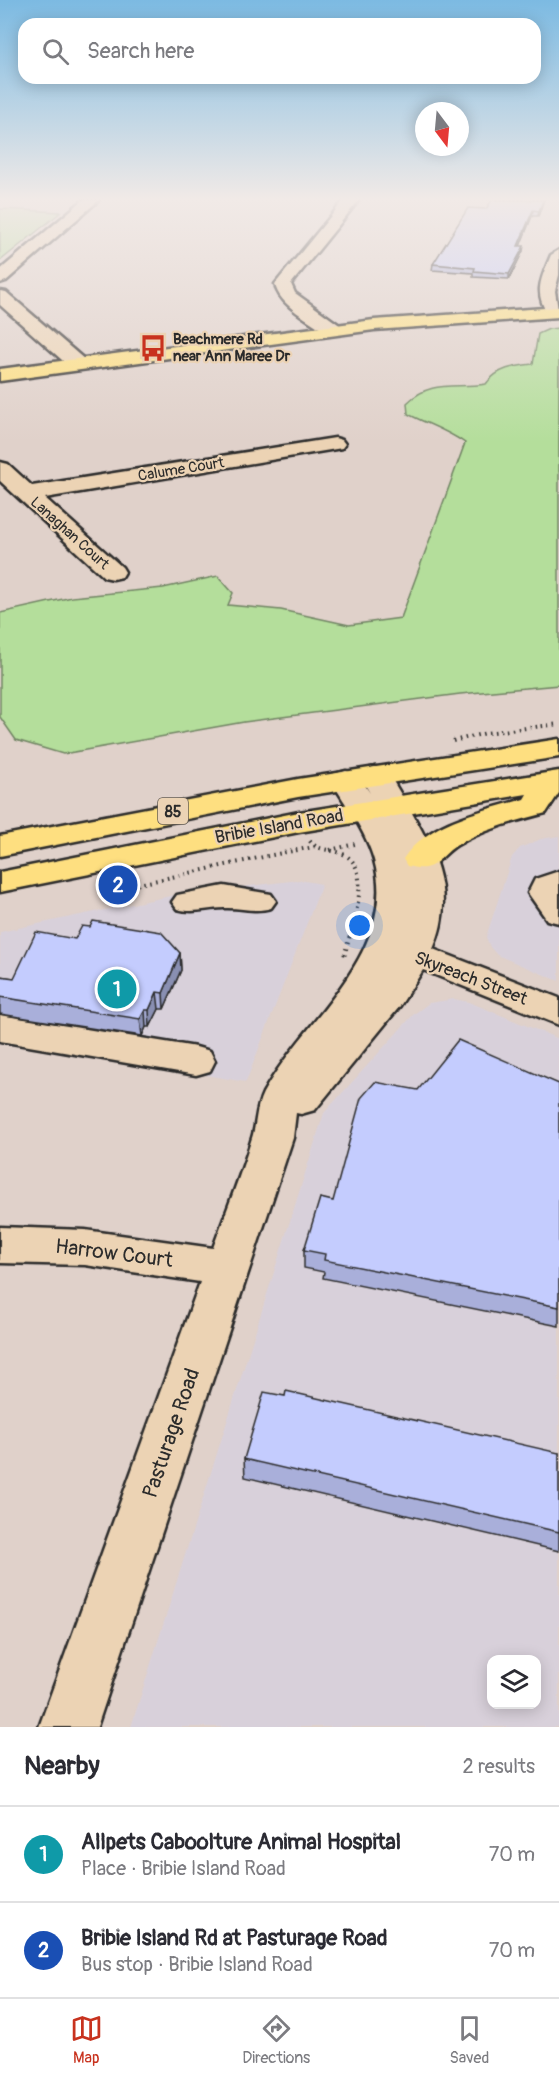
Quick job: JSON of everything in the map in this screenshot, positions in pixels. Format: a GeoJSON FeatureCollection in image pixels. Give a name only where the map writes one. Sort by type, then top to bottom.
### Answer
{"type":"FeatureCollection","features":[{"type":"Feature","properties":{"kind":"main road"},"geometry":{"type":"LineString","coordinates":[[0,375],[335,330],[451,318],[557,312]]}},
{"type":"Feature","properties":{"kind":"main road","name":"Bribie Island Road"},"geometry":{"type":"LineString","coordinates":[[0,846],[361,778],[559,748]]}},
{"type":"Feature","properties":{"kind":"main road"},"geometry":{"type":"LineString","coordinates":[[419,859],[430,847],[459,832],[535,806],[555,781]]}},
{"type":"Feature","properties":{"kind":"main road","name":"Bribie Island Road"},"geometry":{"type":"LineString","coordinates":[[0,882],[178,845],[378,808],[555,781]]}},
{"type":"Feature","properties":{"kind":"street"},"geometry":{"type":"LineString","coordinates":[[286,281],[283,284],[285,293],[335,330]]}},
{"type":"Feature","properties":{"kind":"street"},"geometry":{"type":"LineString","coordinates":[[549,281],[545,292],[547,303],[557,312]]}},
{"type":"Feature","properties":{"kind":"street"},"geometry":{"type":"LineString","coordinates":[[0,296],[78,364]]}},
{"type":"Feature","properties":{"kind":"street","name":"Calume Court"},"geometry":{"type":"LineString","coordinates":[[27,494],[335,444]]}},
{"type":"Feature","properties":{"kind":"street","name":"Lanaghan Court"},"geometry":{"type":"LineString","coordinates":[[0,469],[112,572]]}},
{"type":"Feature","properties":{"kind":"street","name":"Pasturage Road"},"geometry":{"type":"LineString","coordinates":[[361,778],[378,808],[414,844],[426,891],[422,929],[398,952]]}},
{"type":"Feature","properties":{"kind":"street","name":"Pasturage Road"},"geometry":{"type":"LineString","coordinates":[[68,1727],[273,1138],[312,1084],[400,981],[393,875],[378,808]]}},
{"type":"Feature","properties":{"kind":"street"},"geometry":{"type":"LineString","coordinates":[[559,881],[547,886],[545,893],[559,912]]}},
{"type":"Feature","properties":{"kind":"street"},"geometry":{"type":"LineString","coordinates":[[189,902],[224,897],[259,901]]}},
{"type":"Feature","properties":{"kind":"street","name":"Skyreach Street"},"geometry":{"type":"LineString","coordinates":[[398,952],[435,961],[559,1012]]}},
{"type":"Feature","properties":{"kind":"street"},"geometry":{"type":"LineString","coordinates":[[0,1028],[196,1061]]}},
{"type":"Feature","properties":{"kind":"street","name":"Harrow Court"},"geometry":{"type":"LineString","coordinates":[[0,1245],[69,1247],[227,1268]]}},
{"type":"Feature","properties":{"kind":"path"},"geometry":{"type":"LineString","coordinates":[[114,889],[195,873],[231,862],[314,847]]}},
{"type":"Feature","properties":{"kind":"shaded area"},"geometry":{"type":"Polygon","coordinates":[[[559,836],[559,981],[497,955],[490,947],[486,937],[512,857],[520,848],[541,839],[559,836]]]}},
{"type":"Feature","properties":{"kind":"shaded area"},"geometry":{"type":"Polygon","coordinates":[[[299,880],[322,884],[246,1082],[0,1040],[0,932],[175,895],[299,880]]]}},
{"type":"Feature","properties":{"kind":"shaded area"},"geometry":{"type":"Polygon","coordinates":[[[454,999],[469,1002],[559,1039],[559,1727],[131,1727],[324,1113],[414,1014],[429,1003],[454,999]]]}},
{"type":"Feature","properties":{"kind":"green space"},"geometry":{"type":"Polygon","coordinates":[[[559,328],[559,685],[460,694],[244,722],[63,754],[16,740],[0,717],[0,613],[72,597],[163,588],[218,576],[233,593],[228,605],[281,610],[349,625],[401,618],[465,443],[408,414],[407,403],[416,395],[434,388],[486,384],[501,371],[533,364],[538,334],[559,328]]]}},
{"type":"Feature","properties":{"kind":"building"},"geometry":{"type":"Polygon","coordinates":[[[93,921],[161,932],[180,953],[163,993],[157,992],[149,1010],[145,1010],[140,1019],[0,997],[0,976],[14,978],[36,932],[75,939],[82,926],[90,927],[93,921]]]}},
{"type":"Feature","properties":{"kind":"building"},"geometry":{"type":"Polygon","coordinates":[[[458,1040],[559,1084],[559,1307],[324,1260],[325,1254],[304,1250],[320,1198],[333,1201],[361,1098],[375,1082],[418,1090],[458,1040]]]}},
{"type":"Feature","properties":{"kind":"building"},"geometry":{"type":"Polygon","coordinates":[[[286,1391],[559,1453],[559,1532],[244,1459],[264,1392],[285,1396],[286,1391]]]}},
{"type":"Feature","properties":{"kind":"place","name":"Beachmere Rd near Ann Maree Dr"},"geometry":{"type":"Point","coordinates":[153,348]}},
{"type":"Feature","properties":{"kind":"place","name":"Bribie Island Rd at Pasturage Road"},"geometry":{"type":"Point","coordinates":[118,885]}},
{"type":"Feature","properties":{"kind":"place","name":"Allpets Caboolture Animal Hospital"},"geometry":{"type":"Point","coordinates":[117,989]}}]}
